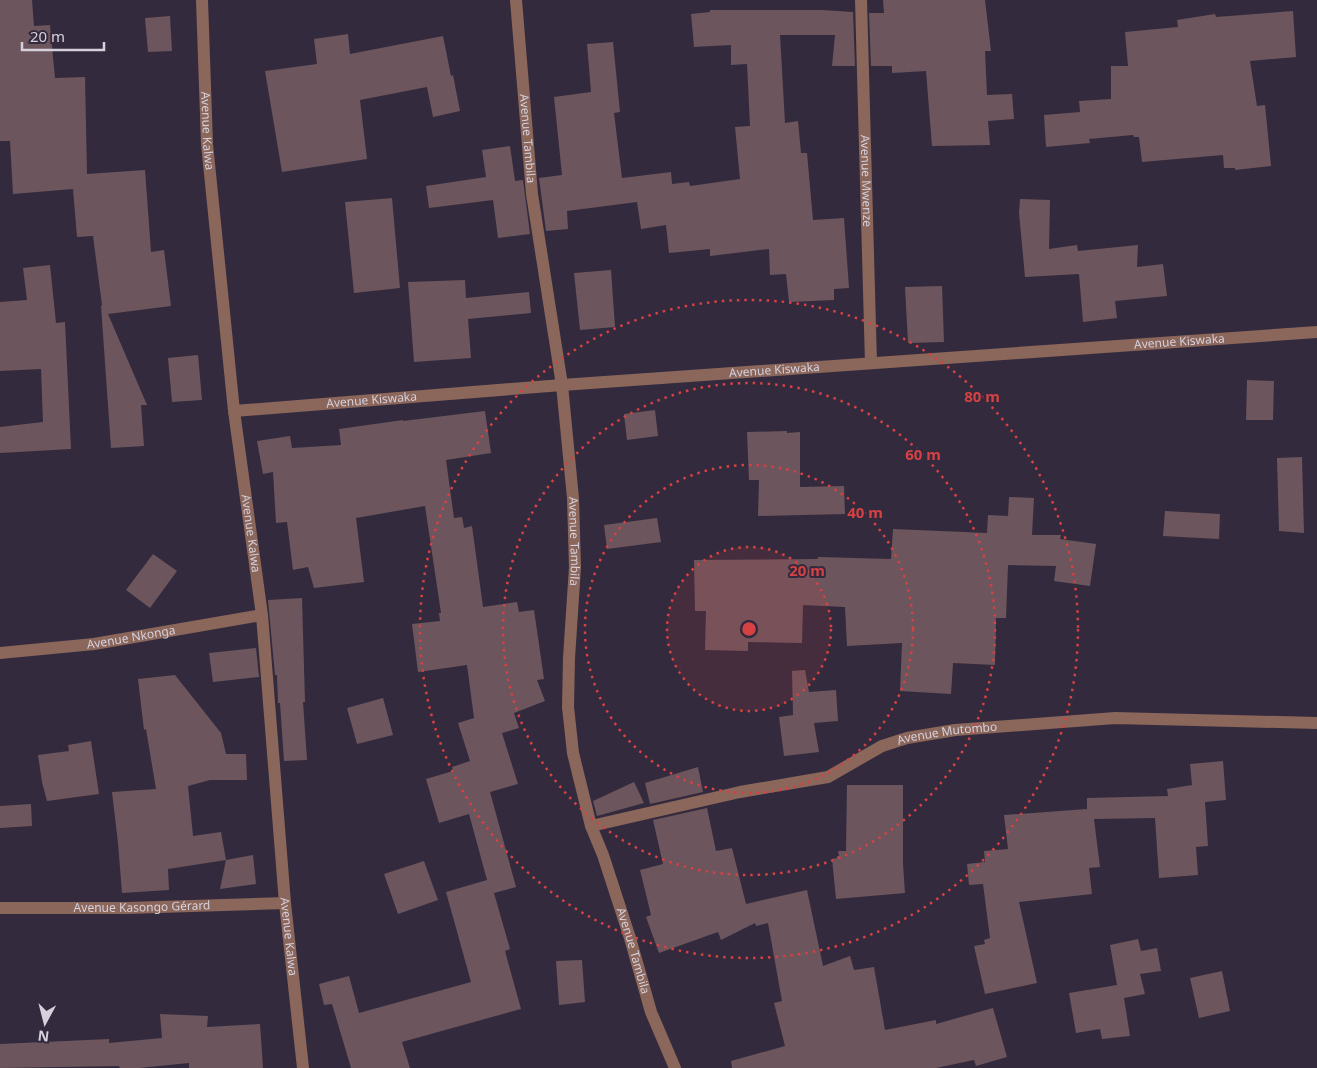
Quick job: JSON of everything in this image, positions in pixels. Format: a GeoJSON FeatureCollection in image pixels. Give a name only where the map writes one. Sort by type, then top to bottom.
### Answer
{"type":"FeatureCollection","features":[{"type":"Feature","properties":{"kind":"street","name":"Avenue Kalwa"},"geometry":{"type":"LineString","coordinates":[[202,0],[207,144],[234,411],[262,615],[285,903],[303,1068]]}},
{"type":"Feature","properties":{"kind":"street","name":"Avenue Tambila"},"geometry":{"type":"LineString","coordinates":[[516,0],[532,194],[562,385],[573,498],[575,567],[568,707],[573,753],[591,826],[603,855],[630,938],[651,1012],[675,1068]]}},
{"type":"Feature","properties":{"kind":"street","name":"Avenue Mwenze"},"geometry":{"type":"LineString","coordinates":[[861,0],[871,363]]}},
{"type":"Feature","properties":{"kind":"street","name":"Avenue Kiswaka"},"geometry":{"type":"LineString","coordinates":[[234,411],[562,385],[1317,332]]}},
{"type":"Feature","properties":{"kind":"street","name":"Avenue Nkonga"},"geometry":{"type":"LineString","coordinates":[[0,653],[94,644],[262,615]]}},
{"type":"Feature","properties":{"kind":"street","name":"Avenue Mutombo"},"geometry":{"type":"LineString","coordinates":[[591,826],[740,792],[828,777],[882,746],[908,738],[955,730],[1115,718],[1317,723]]}},
{"type":"Feature","properties":{"kind":"street","name":"Avenue Kasongo Gérard"},"geometry":{"type":"LineString","coordinates":[[0,908],[127,908],[285,903]]}},
{"type":"Feature","properties":{"kind":"building"},"geometry":{"type":"Polygon","coordinates":[[[0,0],[32,0],[34,26],[50,25],[55,78],[85,77],[87,174],[145,170],[151,252],[164,250],[171,306],[108,314],[147,405],[141,405],[144,446],[111,448],[102,305],[93,236],[77,237],[73,189],[13,194],[10,141],[0,141],[0,0]]]}},
{"type":"Feature","properties":{"kind":"building"},"geometry":{"type":"Polygon","coordinates":[[[883,0],[985,0],[991,51],[985,51],[987,95],[1012,94],[1014,119],[988,121],[990,145],[932,146],[926,71],[892,73],[892,66],[871,66],[869,13],[884,13],[883,0]]]}},
{"type":"Feature","properties":{"kind":"building"},"geometry":{"type":"Polygon","coordinates":[[[710,10],[822,10],[853,12],[855,66],[832,66],[835,35],[780,35],[785,123],[798,121],[801,153],[807,153],[813,220],[844,218],[849,288],[834,289],[834,300],[789,302],[786,274],[770,275],[769,249],[710,256],[710,249],[669,253],[666,225],[641,229],[637,202],[567,211],[568,229],[546,231],[539,178],[562,175],[554,97],[591,92],[587,44],[613,42],[620,112],[614,113],[622,178],[671,172],[672,184],[689,182],[690,186],[740,179],[735,127],[750,126],[747,64],[731,65],[731,45],[694,47],[691,14],[710,12],[710,10]]]}},
{"type":"Feature","properties":{"kind":"building"},"geometry":{"type":"Polygon","coordinates":[[[1293,11],[1296,57],[1250,61],[1257,106],[1265,105],[1271,166],[1235,170],[1235,168],[1224,168],[1223,155],[1142,162],[1139,137],[1134,137],[1133,135],[1089,139],[1090,143],[1046,147],[1044,115],[1080,112],[1079,101],[1111,99],[1111,66],[1128,66],[1125,32],[1178,27],[1177,20],[1215,14],[1216,17],[1293,11]]]}},
{"type":"Feature","properties":{"kind":"building"},"geometry":{"type":"Polygon","coordinates":[[[170,16],[172,51],[148,52],[145,18],[170,16]]]}},
{"type":"Feature","properties":{"kind":"building"},"geometry":{"type":"Polygon","coordinates":[[[348,34],[350,54],[443,36],[460,111],[433,117],[427,87],[360,100],[367,159],[282,172],[265,71],[317,64],[314,39],[348,34]]]}},
{"type":"Feature","properties":{"kind":"building"},"geometry":{"type":"Polygon","coordinates":[[[510,146],[515,181],[523,180],[530,234],[498,238],[493,200],[429,208],[426,186],[486,177],[482,150],[510,146]]]}},
{"type":"Feature","properties":{"kind":"building"},"geometry":{"type":"Polygon","coordinates":[[[392,198],[400,288],[354,293],[345,202],[392,198]]]}},
{"type":"Feature","properties":{"kind":"building"},"geometry":{"type":"Polygon","coordinates":[[[1020,199],[1050,200],[1049,249],[1077,245],[1078,251],[1138,245],[1137,267],[1163,264],[1167,296],[1115,301],[1117,318],[1083,322],[1079,274],[1025,277],[1019,213],[1020,199]]]}},
{"type":"Feature","properties":{"kind":"building"},"geometry":{"type":"Polygon","coordinates":[[[50,265],[56,323],[65,322],[71,449],[0,453],[0,427],[43,422],[41,369],[0,371],[0,302],[27,300],[23,268],[50,265]]]}},
{"type":"Feature","properties":{"kind":"building"},"geometry":{"type":"Polygon","coordinates":[[[611,270],[615,327],[580,330],[574,273],[611,270]]]}},
{"type":"Feature","properties":{"kind":"building"},"geometry":{"type":"Polygon","coordinates":[[[465,280],[466,298],[529,292],[531,313],[468,319],[471,358],[414,362],[408,282],[465,280]]]}},
{"type":"Feature","properties":{"kind":"building"},"geometry":{"type":"Polygon","coordinates":[[[942,286],[944,342],[908,343],[905,287],[942,286]]]}},
{"type":"Feature","properties":{"kind":"building"},"geometry":{"type":"Polygon","coordinates":[[[198,355],[202,400],[172,402],[168,358],[198,355]]]}},
{"type":"Feature","properties":{"kind":"building"},"geometry":{"type":"Polygon","coordinates":[[[1247,380],[1274,381],[1273,420],[1246,420],[1247,380]]]}},
{"type":"Feature","properties":{"kind":"building"},"geometry":{"type":"Polygon","coordinates":[[[655,410],[658,436],[627,440],[624,414],[655,410]]]}},
{"type":"Feature","properties":{"kind":"building"},"geometry":{"type":"Polygon","coordinates":[[[485,411],[491,453],[446,460],[454,518],[462,517],[464,528],[472,526],[483,607],[517,602],[519,612],[534,610],[544,679],[537,680],[545,701],[514,713],[519,728],[502,733],[518,784],[490,792],[516,887],[494,893],[510,949],[505,951],[521,1009],[402,1042],[410,1068],[351,1068],[332,1004],[324,1005],[319,984],[349,976],[359,1013],[471,982],[446,892],[487,880],[469,814],[439,823],[426,779],[453,771],[452,767],[470,761],[458,723],[474,718],[467,665],[418,672],[412,624],[440,621],[439,613],[441,613],[425,506],[356,518],[364,582],[314,588],[308,567],[293,570],[287,522],[276,523],[273,472],[263,474],[257,441],[290,436],[292,448],[341,445],[339,429],[485,411]]]}},
{"type":"Feature","properties":{"kind":"building"},"geometry":{"type":"Polygon","coordinates":[[[787,431],[787,433],[800,432],[800,487],[844,486],[845,514],[758,516],[759,480],[749,480],[747,432],[787,431]]]}},
{"type":"Feature","properties":{"kind":"building"},"geometry":{"type":"Polygon","coordinates":[[[1302,457],[1304,533],[1279,531],[1277,458],[1302,457]]]}},
{"type":"Feature","properties":{"kind":"building"},"geometry":{"type":"Polygon","coordinates":[[[1009,497],[1034,498],[1032,535],[1061,535],[1060,539],[1096,544],[1090,586],[1054,581],[1056,566],[1008,565],[1006,618],[996,618],[995,665],[953,663],[951,694],[900,691],[902,643],[847,646],[845,607],[803,605],[802,643],[748,642],[748,651],[705,650],[706,611],[695,611],[694,560],[818,559],[818,557],[891,559],[893,529],[987,533],[988,515],[1008,516],[1009,497]]]}},
{"type":"Feature","properties":{"kind":"building"},"geometry":{"type":"Polygon","coordinates":[[[1165,511],[1220,514],[1219,539],[1163,536],[1165,511]]]}},
{"type":"Feature","properties":{"kind":"building"},"geometry":{"type":"Polygon","coordinates":[[[657,518],[661,542],[607,549],[604,525],[657,518]]]}},
{"type":"Feature","properties":{"kind":"building"},"geometry":{"type":"Polygon","coordinates":[[[153,554],[177,571],[150,608],[126,590],[153,554]]]}},
{"type":"Feature","properties":{"kind":"building"},"geometry":{"type":"Polygon","coordinates":[[[302,598],[305,702],[303,702],[307,760],[284,761],[280,703],[278,703],[277,675],[275,675],[268,600],[302,598]]]}},
{"type":"Feature","properties":{"kind":"building"},"geometry":{"type":"Polygon","coordinates":[[[256,648],[259,677],[213,682],[209,653],[256,648]]]}},
{"type":"Feature","properties":{"kind":"building"},"geometry":{"type":"Polygon","coordinates":[[[805,670],[809,692],[836,690],[838,721],[814,723],[819,752],[784,756],[779,717],[793,715],[792,671],[805,670]]]}},
{"type":"Feature","properties":{"kind":"building"},"geometry":{"type":"Polygon","coordinates":[[[175,675],[221,733],[226,754],[246,754],[247,780],[210,780],[188,786],[193,836],[221,832],[226,860],[168,869],[169,890],[122,893],[112,792],[156,789],[146,729],[144,730],[138,679],[175,675]]]}},
{"type":"Feature","properties":{"kind":"building"},"geometry":{"type":"Polygon","coordinates":[[[383,698],[393,735],[357,744],[347,708],[383,698]]]}},
{"type":"Feature","properties":{"kind":"building"},"geometry":{"type":"Polygon","coordinates":[[[91,741],[99,794],[47,801],[38,755],[69,751],[68,745],[91,741]]]}},
{"type":"Feature","properties":{"kind":"building"},"geometry":{"type":"Polygon","coordinates":[[[1223,761],[1226,800],[1205,802],[1208,846],[1196,847],[1198,875],[1159,878],[1155,818],[1094,819],[1100,867],[1089,868],[1092,894],[1019,902],[1037,983],[985,994],[974,946],[985,944],[984,940],[990,938],[983,884],[969,885],[967,864],[985,862],[984,851],[1008,849],[1004,815],[1087,809],[1087,798],[1168,796],[1167,789],[1192,785],[1190,764],[1223,761]]]}},
{"type":"Feature","properties":{"kind":"building"},"geometry":{"type":"Polygon","coordinates":[[[698,767],[703,792],[650,804],[645,783],[698,767]]]}},
{"type":"Feature","properties":{"kind":"building"},"geometry":{"type":"Polygon","coordinates":[[[634,782],[644,803],[597,816],[593,801],[634,782]]]}},
{"type":"Feature","properties":{"kind":"building"},"geometry":{"type":"Polygon","coordinates":[[[847,785],[903,785],[905,893],[836,899],[832,859],[839,856],[838,851],[846,851],[847,785]]]}},
{"type":"Feature","properties":{"kind":"building"},"geometry":{"type":"Polygon","coordinates":[[[31,804],[32,826],[0,828],[0,806],[31,804]]]}},
{"type":"Feature","properties":{"kind":"building"},"geometry":{"type":"Polygon","coordinates":[[[707,808],[716,851],[732,848],[746,904],[807,890],[823,966],[850,956],[854,970],[874,967],[885,1030],[936,1020],[936,1024],[993,1008],[1007,1057],[976,1066],[974,1060],[936,1068],[732,1068],[731,1061],[785,1046],[774,1003],[782,1001],[768,923],[756,926],[755,923],[721,940],[718,932],[659,953],[646,917],[651,915],[640,870],[663,864],[653,820],[707,808]]]}},
{"type":"Feature","properties":{"kind":"building"},"geometry":{"type":"Polygon","coordinates":[[[253,855],[256,884],[220,889],[226,860],[253,855]]]}},
{"type":"Feature","properties":{"kind":"building"},"geometry":{"type":"Polygon","coordinates":[[[424,861],[438,900],[398,914],[384,874],[424,861]]]}},
{"type":"Feature","properties":{"kind":"building"},"geometry":{"type":"Polygon","coordinates":[[[1138,939],[1141,951],[1157,948],[1161,971],[1140,974],[1145,994],[1124,998],[1130,1036],[1102,1039],[1100,1029],[1076,1033],[1069,993],[1117,985],[1110,945],[1138,939]]]}},
{"type":"Feature","properties":{"kind":"building"},"geometry":{"type":"Polygon","coordinates":[[[582,960],[585,1002],[559,1005],[556,961],[582,960]]]}},
{"type":"Feature","properties":{"kind":"building"},"geometry":{"type":"Polygon","coordinates":[[[1222,971],[1230,1011],[1199,1018],[1190,978],[1222,971]]]}},
{"type":"Feature","properties":{"kind":"building"},"geometry":{"type":"Polygon","coordinates":[[[160,1014],[208,1016],[207,1027],[260,1024],[263,1068],[189,1068],[189,1063],[139,1068],[120,1068],[119,1066],[0,1068],[0,1044],[109,1039],[109,1043],[162,1038],[160,1014]]]}}]}
